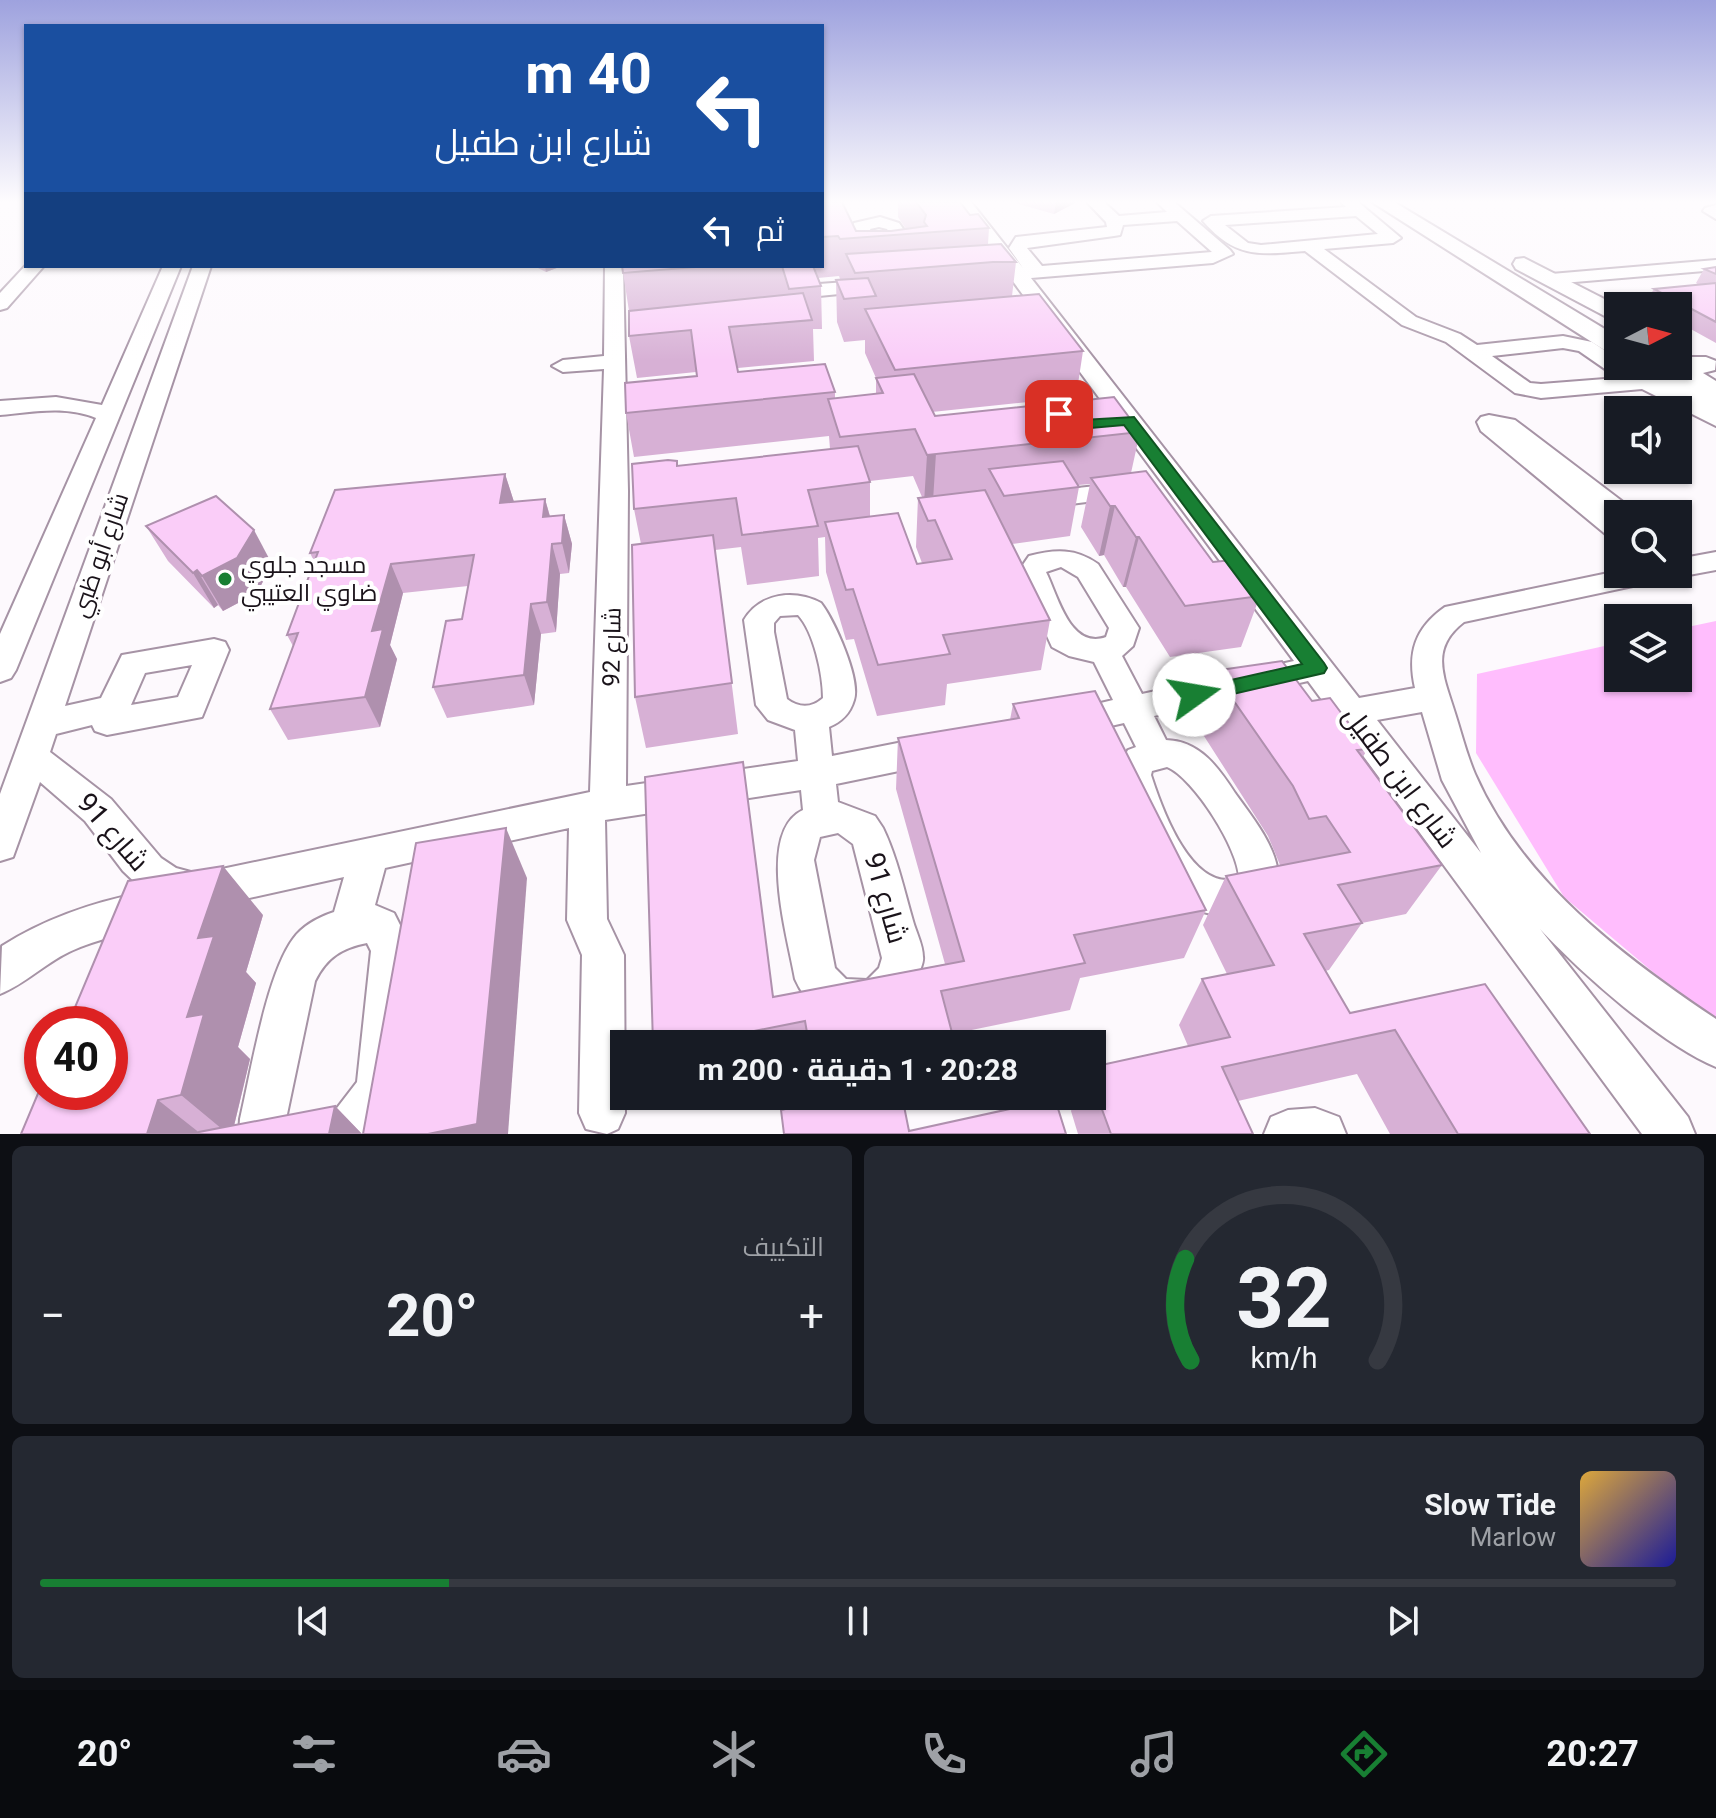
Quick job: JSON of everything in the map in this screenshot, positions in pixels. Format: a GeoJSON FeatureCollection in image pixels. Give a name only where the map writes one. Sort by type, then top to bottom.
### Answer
{"type":"FeatureCollection","features":[{"type":"Feature","properties":{"kind":"main road"},"geometry":{"type":"LineString","coordinates":[[1478,255],[1604,339]]}},
{"type":"Feature","properties":{"kind":"main road"},"geometry":{"type":"LineString","coordinates":[[1503,255],[1604,308]]}},
{"type":"Feature","properties":{"kind":"main road"},"geometry":{"type":"LineString","coordinates":[[1692,358],[1711,368]]}},
{"type":"Feature","properties":{"kind":"main road"},"geometry":{"type":"LineString","coordinates":[[1711,368],[1684,365],[1682,370],[1716,393]]}},
{"type":"Feature","properties":{"kind":"main road"},"geometry":{"type":"LineString","coordinates":[[1660,380],[1716,404]]}},
{"type":"Feature","properties":{"kind":"street","name":"شارع ابن طفيل"},"geometry":{"type":"LineString","coordinates":[[1011,255],[1024,268],[1051,318],[1671,1134]]}},
{"type":"Feature","properties":{"kind":"street"},"geometry":{"type":"LineString","coordinates":[[1020,255],[1024,268]]}},
{"type":"Feature","properties":{"kind":"street"},"geometry":{"type":"LineString","coordinates":[[987,277],[1024,268],[1213,258],[1221,255]]}},
{"type":"Feature","properties":{"kind":"street"},"geometry":{"type":"LineString","coordinates":[[1321,255],[1409,321],[1453,338],[1519,386],[1533,391],[1606,380]]}},
{"type":"Feature","properties":{"kind":"street"},"geometry":{"type":"LineString","coordinates":[[1551,279],[1716,265]]}},
{"type":"Feature","properties":{"kind":"street"},"geometry":{"type":"LineString","coordinates":[[0,304],[33,268]]}},
{"type":"Feature","properties":{"kind":"street","name":"شارع أبو ظبي"},"geometry":{"type":"LineString","coordinates":[[0,670],[171,268]]}},
{"type":"Feature","properties":{"kind":"street","name":"شارع أبو ظبي"},"geometry":{"type":"LineString","coordinates":[[0,845],[204,268]]}},
{"type":"Feature","properties":{"kind":"street","name":"شارع 92"},"geometry":{"type":"LineString","coordinates":[[602,1113],[603,955],[587,920],[598,806],[615,491],[623,418],[614,390],[620,342],[614,268]]}},
{"type":"Feature","properties":{"kind":"street"},"geometry":{"type":"LineString","coordinates":[[819,290],[895,284]]}},
{"type":"Feature","properties":{"kind":"street"},"geometry":{"type":"LineString","coordinates":[[1024,319],[1051,318]]}},
{"type":"Feature","properties":{"kind":"street"},"geometry":{"type":"LineString","coordinates":[[564,356],[620,342]]}},
{"type":"Feature","properties":{"kind":"street"},"geometry":{"type":"LineString","coordinates":[[1472,352],[1570,342],[1604,355]]}},
{"type":"Feature","properties":{"kind":"street"},"geometry":{"type":"LineString","coordinates":[[0,408],[60,403],[96,392],[126,377]]}},
{"type":"Feature","properties":{"kind":"street"},"geometry":{"type":"LineString","coordinates":[[1654,380],[1716,419]]}},
{"type":"Feature","properties":{"kind":"street"},"geometry":{"type":"LineString","coordinates":[[614,390],[644,387]]}},
{"type":"Feature","properties":{"kind":"street"},"geometry":{"type":"LineString","coordinates":[[60,403],[92,408],[109,416]]}},
{"type":"Feature","properties":{"kind":"street"},"geometry":{"type":"LineString","coordinates":[[1104,422],[1128,420]]}},
{"type":"Feature","properties":{"kind":"street"},"geometry":{"type":"LineString","coordinates":[[1604,500],[1507,425],[1489,422],[1489,426],[1604,520]]}},
{"type":"Feature","properties":{"kind":"street"},"geometry":{"type":"LineString","coordinates":[[1010,504],[1177,485]]}},
{"type":"Feature","properties":{"kind":"street"},"geometry":{"type":"LineString","coordinates":[[615,491],[645,488]]}},
{"type":"Feature","properties":{"kind":"street"},"geometry":{"type":"LineString","coordinates":[[1604,583],[1455,614],[1440,622],[1430,634],[1425,648],[1434,697],[1459,779],[1488,831],[1519,875],[1557,919],[1604,963],[1660,1008],[1716,1045]]}},
{"type":"Feature","properties":{"kind":"street"},"geometry":{"type":"LineString","coordinates":[[1104,650],[1156,754]]}},
{"type":"Feature","properties":{"kind":"street"},"geometry":{"type":"LineString","coordinates":[[1043,727],[1317,668]]}},
{"type":"Feature","properties":{"kind":"street"},"geometry":{"type":"LineString","coordinates":[[1351,712],[1434,697]]}},
{"type":"Feature","properties":{"kind":"street"},"geometry":{"type":"LineString","coordinates":[[35,740],[112,708]]}},
{"type":"Feature","properties":{"kind":"street"},"geometry":{"type":"LineString","coordinates":[[811,719],[822,818]]}},
{"type":"Feature","properties":{"kind":"street","name":"شارع 91"},"geometry":{"type":"LineString","coordinates":[[35,740],[150,875],[174,886],[206,889]]}},
{"type":"Feature","properties":{"kind":"street","name":"شارع 91"},"geometry":{"type":"LineString","coordinates":[[0,974],[37,945],[63,932],[173,903],[206,889],[598,806],[817,773],[968,743]]}},
{"type":"Feature","properties":{"kind":"street"},"geometry":{"type":"LineString","coordinates":[[349,927],[370,853]]}},
{"type":"Feature","properties":{"kind":"street"},"geometry":{"type":"LineString","coordinates":[[263,1134],[263,1119],[295,977],[308,952],[321,937],[332,931],[371,923],[380,926],[392,949],[379,1090],[354,1125],[333,1134]]}},
{"type":"Feature","properties":{"kind":"street"},"geometry":{"type":"LineString","coordinates":[[1288,1134],[1322,1134]]}},
{"type":"Feature","properties":{"kind":"shaded area"},"geometry":{"type":"Polygon","coordinates":[[[1716,621],[1716,1019],[1699,1011],[1564,897],[1476,753],[1477,674],[1604,646],[1604,692],[1692,692],[1692,626],[1716,621]]]}},
{"type":"Feature","properties":{"kind":"building"},"geometry":{"type":"Polygon","coordinates":[[[846,255],[1010,255],[1016,262],[993,262],[855,273],[846,255]]]}},
{"type":"Feature","properties":{"kind":"building"},"geometry":{"type":"Polygon","coordinates":[[[1716,267],[1716,274],[1704,269],[1716,267]]]}},
{"type":"Feature","properties":{"kind":"building"},"geometry":{"type":"Polygon","coordinates":[[[622,268],[684,268],[623,273],[622,268]]]}},
{"type":"Feature","properties":{"kind":"building"},"geometry":{"type":"Polygon","coordinates":[[[783,268],[814,268],[821,286],[789,289],[783,268]]]}},
{"type":"Feature","properties":{"kind":"building"},"geometry":{"type":"Polygon","coordinates":[[[868,278],[876,296],[844,299],[836,280],[868,278]]]}},
{"type":"Feature","properties":{"kind":"building"},"geometry":{"type":"Polygon","coordinates":[[[1716,283],[1716,322],[1692,309],[1692,292],[1660,292],[1654,289],[1716,283]]]}},
{"type":"Feature","properties":{"kind":"building"},"geometry":{"type":"Polygon","coordinates":[[[803,293],[812,320],[729,327],[738,372],[825,364],[835,392],[626,413],[625,383],[697,376],[691,330],[629,336],[629,311],[803,293]]]}},
{"type":"Feature","properties":{"kind":"building"},"geometry":{"type":"Polygon","coordinates":[[[1039,294],[1083,351],[895,370],[865,309],[1039,294]]]}},
{"type":"Feature","properties":{"kind":"building"},"geometry":{"type":"Polygon","coordinates":[[[914,374],[935,416],[1114,397],[1140,432],[927,455],[915,429],[840,437],[828,399],[883,393],[876,378],[914,374]]]}},
{"type":"Feature","properties":{"kind":"building"},"geometry":{"type":"Polygon","coordinates":[[[858,446],[870,482],[808,490],[818,526],[742,535],[736,498],[634,509],[632,464],[668,460],[677,461],[677,466],[858,446]]]}},
{"type":"Feature","properties":{"kind":"building"},"geometry":{"type":"Polygon","coordinates":[[[1063,461],[1079,487],[1004,496],[989,469],[1063,461]]]}},
{"type":"Feature","properties":{"kind":"building"},"geometry":{"type":"Polygon","coordinates":[[[1146,471],[1213,562],[1233,560],[1260,596],[1185,606],[1139,537],[1115,506],[1110,506],[1091,478],[1146,471]]]}},
{"type":"Feature","properties":{"kind":"building"},"geometry":{"type":"Polygon","coordinates":[[[505,474],[500,503],[545,499],[543,517],[564,515],[562,543],[552,544],[547,602],[531,604],[524,675],[433,687],[446,621],[462,619],[474,555],[391,564],[372,631],[383,629],[365,697],[270,709],[298,633],[287,635],[318,552],[310,553],[335,490],[505,474]]]}},
{"type":"Feature","properties":{"kind":"building"},"geometry":{"type":"Polygon","coordinates":[[[985,490],[1050,620],[943,635],[950,654],[878,665],[853,589],[846,590],[825,522],[898,513],[917,564],[952,559],[935,520],[928,521],[918,498],[985,490]]]}},
{"type":"Feature","properties":{"kind":"building"},"geometry":{"type":"Polygon","coordinates":[[[216,496],[254,530],[237,558],[202,576],[197,570],[193,573],[146,526],[216,496]]]}},
{"type":"Feature","properties":{"kind":"building"},"geometry":{"type":"Polygon","coordinates":[[[713,535],[732,683],[635,697],[632,545],[713,535]]]}},
{"type":"Feature","properties":{"kind":"building"},"geometry":{"type":"Polygon","coordinates":[[[1282,661],[1312,701],[1330,698],[1368,749],[1357,750],[1442,865],[1338,885],[1362,923],[1304,934],[1350,1013],[1485,984],[1590,1134],[1458,1134],[1395,1030],[1222,1067],[1253,1134],[1111,1134],[1102,1110],[1106,1110],[1106,1064],[1230,1037],[1202,979],[1274,965],[1226,876],[1350,852],[1326,816],[1309,819],[1293,786],[1213,671],[1282,661]]]}},
{"type":"Feature","properties":{"kind":"building"},"geometry":{"type":"Polygon","coordinates":[[[1095,691],[1206,910],[1074,935],[1085,963],[941,991],[951,1030],[807,1030],[805,1021],[760,1030],[653,1030],[645,777],[743,762],[773,997],[964,961],[898,738],[1019,718],[1013,704],[1095,691]]]}},
{"type":"Feature","properties":{"kind":"building"},"geometry":{"type":"Polygon","coordinates":[[[506,828],[477,1124],[428,1134],[363,1134],[416,843],[506,828]]]}},
{"type":"Feature","properties":{"kind":"building"},"geometry":{"type":"Polygon","coordinates":[[[223,866],[198,938],[214,936],[187,1017],[204,1014],[181,1095],[158,1100],[147,1134],[21,1134],[31,1110],[128,1110],[128,1006],[76,1006],[128,881],[223,866]]]}},
{"type":"Feature","properties":{"kind":"building"},"geometry":{"type":"Polygon","coordinates":[[[335,1106],[329,1134],[198,1134],[199,1132],[335,1106]]]}},
{"type":"Feature","properties":{"kind":"building"},"geometry":{"type":"Polygon","coordinates":[[[781,1110],[905,1110],[909,1131],[1005,1110],[1058,1110],[1066,1134],[784,1134],[781,1110]]]}},
{"type":"Feature","properties":{"kind":"place","name":"مسجد جلوي ضاوي العتيبي"},"geometry":{"type":"Point","coordinates":[225,579]}},
{"type":"Feature","properties":{"kind":"route"},"geometry":{"type":"LineString","coordinates":[[1059,414],[1079,424],[1128,420],[1317,668],[1194,695]]}}]}
